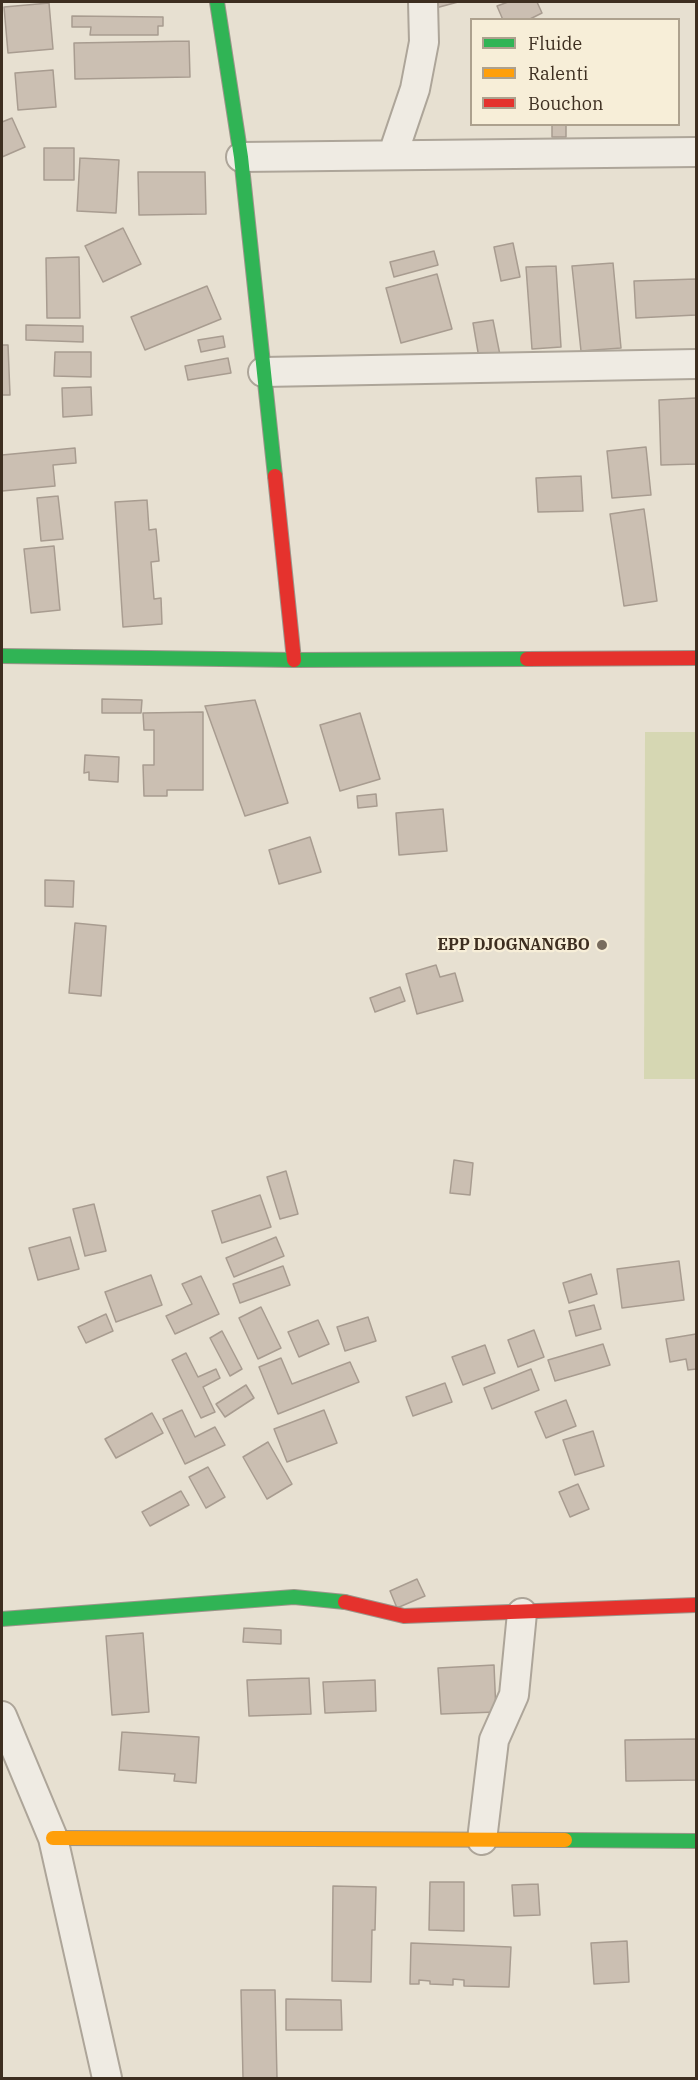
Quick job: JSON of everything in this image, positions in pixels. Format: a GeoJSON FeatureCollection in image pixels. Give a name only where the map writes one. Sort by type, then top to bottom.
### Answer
{"type":"FeatureCollection","features":[{"type":"Feature","properties":{"kind":"street"},"geometry":{"type":"LineString","coordinates":[[217,2],[241,157],[294,660]]}},
{"type":"Feature","properties":{"kind":"street"},"geometry":{"type":"LineString","coordinates":[[393,154],[416,89],[424,42],[423,2]]}},
{"type":"Feature","properties":{"kind":"street"},"geometry":{"type":"LineString","coordinates":[[241,157],[696,152]]}},
{"type":"Feature","properties":{"kind":"street"},"geometry":{"type":"LineString","coordinates":[[263,372],[696,364]]}},
{"type":"Feature","properties":{"kind":"street"},"geometry":{"type":"LineString","coordinates":[[2,656],[294,660],[696,658]]}},
{"type":"Feature","properties":{"kind":"street"},"geometry":{"type":"LineString","coordinates":[[2,1619],[294,1598],[351,1603],[404,1616],[696,1605]]}},
{"type":"Feature","properties":{"kind":"street"},"geometry":{"type":"LineString","coordinates":[[482,1840],[494,1740],[514,1695],[522,1612]]}},
{"type":"Feature","properties":{"kind":"street"},"geometry":{"type":"LineString","coordinates":[[2,1716],[53,1838],[107,2079]]}},
{"type":"Feature","properties":{"kind":"street"},"geometry":{"type":"LineString","coordinates":[[53,1838],[696,1841]]}},
{"type":"Feature","properties":{"kind":"green space"},"geometry":{"type":"Polygon","coordinates":[[[645,732],[696,732],[696,1079],[644,1079],[645,732]]]}},
{"type":"Feature","properties":{"kind":"building"},"geometry":{"type":"Polygon","coordinates":[[[430,2],[458,2],[432,9],[430,2]]]}},
{"type":"Feature","properties":{"kind":"building"},"geometry":{"type":"Polygon","coordinates":[[[508,2],[537,2],[542,13],[532,18],[502,18],[497,6],[508,2]]]}},
{"type":"Feature","properties":{"kind":"building"},"geometry":{"type":"Polygon","coordinates":[[[49,3],[53,49],[8,53],[4,7],[49,3]]]}},
{"type":"Feature","properties":{"kind":"building"},"geometry":{"type":"Polygon","coordinates":[[[72,16],[163,17],[163,26],[158,26],[158,35],[90,35],[91,27],[72,27],[72,16]]]}},
{"type":"Feature","properties":{"kind":"building"},"geometry":{"type":"Polygon","coordinates":[[[189,41],[190,77],[75,79],[74,43],[189,41]]]}},
{"type":"Feature","properties":{"kind":"building"},"geometry":{"type":"Polygon","coordinates":[[[53,70],[56,107],[18,110],[15,73],[53,70]]]}},
{"type":"Feature","properties":{"kind":"building"},"geometry":{"type":"Polygon","coordinates":[[[12,118],[25,147],[2,157],[2,122],[12,118]]]}},
{"type":"Feature","properties":{"kind":"building"},"geometry":{"type":"Polygon","coordinates":[[[552,126],[566,126],[566,137],[552,137],[552,126]]]}},
{"type":"Feature","properties":{"kind":"building"},"geometry":{"type":"Polygon","coordinates":[[[44,148],[74,148],[74,180],[44,180],[44,148]]]}},
{"type":"Feature","properties":{"kind":"building"},"geometry":{"type":"Polygon","coordinates":[[[80,158],[119,160],[116,213],[77,211],[80,158]]]}},
{"type":"Feature","properties":{"kind":"building"},"geometry":{"type":"Polygon","coordinates":[[[138,172],[205,172],[206,214],[139,215],[138,172]]]}},
{"type":"Feature","properties":{"kind":"building"},"geometry":{"type":"Polygon","coordinates":[[[123,228],[141,264],[103,282],[85,246],[123,228]]]}},
{"type":"Feature","properties":{"kind":"building"},"geometry":{"type":"Polygon","coordinates":[[[513,243],[520,277],[501,281],[494,247],[513,243]]]}},
{"type":"Feature","properties":{"kind":"building"},"geometry":{"type":"Polygon","coordinates":[[[434,251],[438,265],[394,277],[390,262],[434,251]]]}},
{"type":"Feature","properties":{"kind":"building"},"geometry":{"type":"Polygon","coordinates":[[[79,257],[80,318],[47,318],[46,258],[79,257]]]}},
{"type":"Feature","properties":{"kind":"building"},"geometry":{"type":"Polygon","coordinates":[[[613,263],[621,348],[581,351],[572,266],[613,263]]]}},
{"type":"Feature","properties":{"kind":"building"},"geometry":{"type":"Polygon","coordinates":[[[556,266],[561,347],[532,349],[526,267],[556,266]]]}},
{"type":"Feature","properties":{"kind":"building"},"geometry":{"type":"Polygon","coordinates":[[[437,274],[452,329],[401,343],[386,288],[437,274]]]}},
{"type":"Feature","properties":{"kind":"building"},"geometry":{"type":"Polygon","coordinates":[[[696,279],[696,315],[636,318],[634,281],[696,279]]]}},
{"type":"Feature","properties":{"kind":"building"},"geometry":{"type":"Polygon","coordinates":[[[207,286],[221,319],[145,350],[131,317],[207,286]]]}},
{"type":"Feature","properties":{"kind":"building"},"geometry":{"type":"Polygon","coordinates":[[[493,320],[500,355],[479,358],[473,323],[493,320]]]}},
{"type":"Feature","properties":{"kind":"building"},"geometry":{"type":"Polygon","coordinates":[[[26,325],[83,326],[83,342],[26,340],[26,325]]]}},
{"type":"Feature","properties":{"kind":"building"},"geometry":{"type":"Polygon","coordinates":[[[223,336],[225,347],[201,352],[198,340],[223,336]]]}},
{"type":"Feature","properties":{"kind":"building"},"geometry":{"type":"Polygon","coordinates":[[[2,345],[8,345],[10,395],[2,395],[2,345]]]}},
{"type":"Feature","properties":{"kind":"building"},"geometry":{"type":"Polygon","coordinates":[[[55,352],[91,352],[91,377],[54,376],[55,352]]]}},
{"type":"Feature","properties":{"kind":"building"},"geometry":{"type":"Polygon","coordinates":[[[228,358],[231,373],[188,380],[185,366],[228,358]]]}},
{"type":"Feature","properties":{"kind":"building"},"geometry":{"type":"Polygon","coordinates":[[[91,387],[92,415],[63,417],[62,388],[91,387]]]}},
{"type":"Feature","properties":{"kind":"building"},"geometry":{"type":"Polygon","coordinates":[[[696,398],[696,464],[661,465],[659,400],[696,398]]]}},
{"type":"Feature","properties":{"kind":"building"},"geometry":{"type":"Polygon","coordinates":[[[646,447],[651,495],[612,498],[607,451],[646,447]]]}},
{"type":"Feature","properties":{"kind":"building"},"geometry":{"type":"Polygon","coordinates":[[[75,448],[76,463],[53,465],[55,486],[2,491],[2,455],[75,448]]]}},
{"type":"Feature","properties":{"kind":"building"},"geometry":{"type":"Polygon","coordinates":[[[581,476],[583,511],[538,512],[536,478],[581,476]]]}},
{"type":"Feature","properties":{"kind":"building"},"geometry":{"type":"Polygon","coordinates":[[[58,496],[63,539],[41,541],[37,498],[58,496]]]}},
{"type":"Feature","properties":{"kind":"building"},"geometry":{"type":"Polygon","coordinates":[[[147,500],[149,530],[156,529],[159,561],[151,562],[154,599],[161,598],[162,624],[123,627],[115,502],[147,500]]]}},
{"type":"Feature","properties":{"kind":"building"},"geometry":{"type":"Polygon","coordinates":[[[644,509],[657,601],[624,606],[610,514],[644,509]]]}},
{"type":"Feature","properties":{"kind":"building"},"geometry":{"type":"Polygon","coordinates":[[[54,546],[60,610],[31,613],[24,549],[54,546]]]}},
{"type":"Feature","properties":{"kind":"building"},"geometry":{"type":"Polygon","coordinates":[[[102,699],[142,700],[141,713],[102,713],[102,699]]]}},
{"type":"Feature","properties":{"kind":"building"},"geometry":{"type":"Polygon","coordinates":[[[255,700],[288,803],[245,816],[205,706],[255,700]]]}},
{"type":"Feature","properties":{"kind":"building"},"geometry":{"type":"Polygon","coordinates":[[[203,712],[203,790],[167,790],[167,796],[144,796],[143,765],[154,765],[154,730],[144,730],[143,713],[203,712]]]}},
{"type":"Feature","properties":{"kind":"building"},"geometry":{"type":"Polygon","coordinates":[[[360,713],[380,779],[340,791],[320,725],[360,713]]]}},
{"type":"Feature","properties":{"kind":"building"},"geometry":{"type":"Polygon","coordinates":[[[85,755],[119,757],[118,782],[89,780],[89,772],[84,773],[85,755]]]}},
{"type":"Feature","properties":{"kind":"building"},"geometry":{"type":"Polygon","coordinates":[[[376,794],[377,806],[358,808],[357,796],[376,794]]]}},
{"type":"Feature","properties":{"kind":"building"},"geometry":{"type":"Polygon","coordinates":[[[443,809],[447,851],[399,855],[396,813],[443,809]]]}},
{"type":"Feature","properties":{"kind":"building"},"geometry":{"type":"Polygon","coordinates":[[[310,837],[321,872],[279,884],[269,850],[310,837]]]}},
{"type":"Feature","properties":{"kind":"building"},"geometry":{"type":"Polygon","coordinates":[[[45,880],[74,881],[73,907],[45,906],[45,880]]]}},
{"type":"Feature","properties":{"kind":"building"},"geometry":{"type":"Polygon","coordinates":[[[75,923],[106,926],[101,996],[69,993],[75,923]]]}},
{"type":"Feature","properties":{"kind":"building"},"geometry":{"type":"Polygon","coordinates":[[[436,965],[440,977],[455,973],[463,1001],[417,1014],[406,974],[436,965]]]}},
{"type":"Feature","properties":{"kind":"building"},"geometry":{"type":"Polygon","coordinates":[[[400,987],[405,1001],[375,1012],[370,998],[400,987]]]}},
{"type":"Feature","properties":{"kind":"building"},"geometry":{"type":"Polygon","coordinates":[[[454,1160],[473,1163],[470,1195],[450,1193],[454,1160]]]}},
{"type":"Feature","properties":{"kind":"building"},"geometry":{"type":"Polygon","coordinates":[[[286,1171],[298,1214],[280,1219],[267,1177],[286,1171]]]}},
{"type":"Feature","properties":{"kind":"building"},"geometry":{"type":"Polygon","coordinates":[[[260,1195],[271,1227],[222,1243],[212,1211],[260,1195]]]}},
{"type":"Feature","properties":{"kind":"building"},"geometry":{"type":"Polygon","coordinates":[[[94,1204],[106,1251],[85,1256],[73,1209],[94,1204]]]}},
{"type":"Feature","properties":{"kind":"building"},"geometry":{"type":"Polygon","coordinates":[[[70,1237],[79,1269],[38,1280],[29,1248],[70,1237]]]}},
{"type":"Feature","properties":{"kind":"building"},"geometry":{"type":"Polygon","coordinates":[[[276,1237],[284,1256],[234,1277],[226,1258],[276,1237]]]}},
{"type":"Feature","properties":{"kind":"building"},"geometry":{"type":"Polygon","coordinates":[[[679,1261],[684,1300],[622,1308],[617,1269],[679,1261]]]}},
{"type":"Feature","properties":{"kind":"building"},"geometry":{"type":"Polygon","coordinates":[[[283,1266],[290,1285],[240,1303],[233,1284],[283,1266]]]}},
{"type":"Feature","properties":{"kind":"building"},"geometry":{"type":"Polygon","coordinates":[[[591,1274],[597,1294],[569,1303],[563,1283],[591,1274]]]}},
{"type":"Feature","properties":{"kind":"building"},"geometry":{"type":"Polygon","coordinates":[[[151,1275],[162,1305],[116,1322],[105,1292],[151,1275]]]}},
{"type":"Feature","properties":{"kind":"building"},"geometry":{"type":"Polygon","coordinates":[[[201,1276],[219,1314],[175,1334],[166,1316],[192,1304],[182,1284],[201,1276]]]}},
{"type":"Feature","properties":{"kind":"building"},"geometry":{"type":"Polygon","coordinates":[[[594,1305],[601,1329],[576,1336],[569,1311],[594,1305]]]}},
{"type":"Feature","properties":{"kind":"building"},"geometry":{"type":"Polygon","coordinates":[[[261,1307],[281,1348],[258,1359],[239,1318],[261,1307]]]}},
{"type":"Feature","properties":{"kind":"building"},"geometry":{"type":"Polygon","coordinates":[[[106,1314],[113,1331],[86,1343],[78,1327],[106,1314]]]}},
{"type":"Feature","properties":{"kind":"building"},"geometry":{"type":"Polygon","coordinates":[[[368,1317],[376,1341],[345,1351],[337,1327],[368,1317]]]}},
{"type":"Feature","properties":{"kind":"building"},"geometry":{"type":"Polygon","coordinates":[[[318,1320],[329,1344],[299,1357],[288,1332],[318,1320]]]}},
{"type":"Feature","properties":{"kind":"building"},"geometry":{"type":"Polygon","coordinates":[[[534,1330],[544,1357],[518,1367],[508,1340],[534,1330]]]}},
{"type":"Feature","properties":{"kind":"building"},"geometry":{"type":"Polygon","coordinates":[[[222,1331],[242,1369],[230,1376],[210,1338],[222,1331]]]}},
{"type":"Feature","properties":{"kind":"building"},"geometry":{"type":"Polygon","coordinates":[[[696,1334],[696,1369],[688,1370],[686,1359],[670,1362],[666,1339],[696,1334]]]}},
{"type":"Feature","properties":{"kind":"building"},"geometry":{"type":"Polygon","coordinates":[[[603,1344],[610,1365],[555,1381],[548,1360],[603,1344]]]}},
{"type":"Feature","properties":{"kind":"building"},"geometry":{"type":"Polygon","coordinates":[[[485,1345],[495,1373],[463,1385],[452,1357],[485,1345]]]}},
{"type":"Feature","properties":{"kind":"building"},"geometry":{"type":"Polygon","coordinates":[[[186,1353],[198,1377],[216,1369],[220,1378],[203,1387],[215,1412],[201,1418],[172,1360],[186,1353]]]}},
{"type":"Feature","properties":{"kind":"building"},"geometry":{"type":"Polygon","coordinates":[[[281,1358],[292,1384],[350,1362],[359,1382],[278,1414],[259,1367],[281,1358]]]}},
{"type":"Feature","properties":{"kind":"building"},"geometry":{"type":"Polygon","coordinates":[[[531,1369],[539,1390],[492,1409],[484,1388],[531,1369]]]}},
{"type":"Feature","properties":{"kind":"building"},"geometry":{"type":"Polygon","coordinates":[[[445,1383],[452,1402],[413,1416],[406,1397],[445,1383]]]}},
{"type":"Feature","properties":{"kind":"building"},"geometry":{"type":"Polygon","coordinates":[[[246,1385],[254,1398],[225,1417],[216,1404],[246,1385]]]}},
{"type":"Feature","properties":{"kind":"building"},"geometry":{"type":"Polygon","coordinates":[[[566,1400],[576,1426],[546,1438],[535,1412],[566,1400]]]}},
{"type":"Feature","properties":{"kind":"building"},"geometry":{"type":"Polygon","coordinates":[[[182,1410],[195,1437],[215,1427],[225,1445],[185,1464],[163,1419],[182,1410]]]}},
{"type":"Feature","properties":{"kind":"building"},"geometry":{"type":"Polygon","coordinates":[[[324,1410],[337,1443],[287,1462],[274,1429],[324,1410]]]}},
{"type":"Feature","properties":{"kind":"building"},"geometry":{"type":"Polygon","coordinates":[[[152,1413],[163,1433],[116,1458],[105,1439],[152,1413]]]}},
{"type":"Feature","properties":{"kind":"building"},"geometry":{"type":"Polygon","coordinates":[[[593,1431],[604,1466],[575,1475],[563,1440],[593,1431]]]}},
{"type":"Feature","properties":{"kind":"building"},"geometry":{"type":"Polygon","coordinates":[[[268,1442],[292,1484],[267,1499],[243,1457],[268,1442]]]}},
{"type":"Feature","properties":{"kind":"building"},"geometry":{"type":"Polygon","coordinates":[[[208,1467],[225,1497],[206,1508],[189,1477],[208,1467]]]}},
{"type":"Feature","properties":{"kind":"building"},"geometry":{"type":"Polygon","coordinates":[[[578,1484],[589,1509],[570,1517],[559,1492],[578,1484]]]}},
{"type":"Feature","properties":{"kind":"building"},"geometry":{"type":"Polygon","coordinates":[[[181,1491],[189,1505],[150,1526],[142,1512],[181,1491]]]}},
{"type":"Feature","properties":{"kind":"building"},"geometry":{"type":"Polygon","coordinates":[[[417,1579],[425,1596],[397,1608],[390,1591],[417,1579]]]}},
{"type":"Feature","properties":{"kind":"building"},"geometry":{"type":"Polygon","coordinates":[[[244,1628],[281,1630],[281,1644],[243,1642],[244,1628]]]}},
{"type":"Feature","properties":{"kind":"building"},"geometry":{"type":"Polygon","coordinates":[[[143,1633],[149,1712],[112,1715],[106,1636],[143,1633]]]}},
{"type":"Feature","properties":{"kind":"building"},"geometry":{"type":"Polygon","coordinates":[[[494,1665],[496,1712],[441,1714],[438,1668],[494,1665]]]}},
{"type":"Feature","properties":{"kind":"building"},"geometry":{"type":"Polygon","coordinates":[[[309,1678],[311,1714],[249,1716],[247,1680],[309,1678]]]}},
{"type":"Feature","properties":{"kind":"building"},"geometry":{"type":"Polygon","coordinates":[[[375,1680],[376,1711],[325,1713],[323,1682],[375,1680]]]}},
{"type":"Feature","properties":{"kind":"building"},"geometry":{"type":"Polygon","coordinates":[[[122,1732],[199,1737],[196,1783],[174,1781],[175,1774],[119,1770],[122,1732]]]}},
{"type":"Feature","properties":{"kind":"building"},"geometry":{"type":"Polygon","coordinates":[[[696,1739],[696,1780],[626,1781],[625,1740],[696,1739]]]}},
{"type":"Feature","properties":{"kind":"building"},"geometry":{"type":"Polygon","coordinates":[[[430,1882],[464,1882],[464,1931],[429,1930],[430,1882]]]}},
{"type":"Feature","properties":{"kind":"building"},"geometry":{"type":"Polygon","coordinates":[[[538,1884],[540,1915],[514,1916],[512,1885],[538,1884]]]}},
{"type":"Feature","properties":{"kind":"building"},"geometry":{"type":"Polygon","coordinates":[[[333,1886],[376,1887],[371,1982],[332,1981],[333,1886]]]}},
{"type":"Feature","properties":{"kind":"building"},"geometry":{"type":"Polygon","coordinates":[[[627,1941],[629,1982],[594,1984],[591,1943],[627,1941]]]}},
{"type":"Feature","properties":{"kind":"building"},"geometry":{"type":"Polygon","coordinates":[[[411,1943],[511,1947],[509,1987],[464,1986],[464,1980],[453,1979],[453,1985],[430,1984],[430,1981],[419,1980],[419,1984],[410,1984],[411,1943]]]}},
{"type":"Feature","properties":{"kind":"building"},"geometry":{"type":"Polygon","coordinates":[[[241,1990],[275,1990],[277,2078],[243,2078],[241,1990]]]}},
{"type":"Feature","properties":{"kind":"building"},"geometry":{"type":"Polygon","coordinates":[[[286,1999],[341,2000],[342,2030],[286,2030],[286,1999]]]}},
{"type":"Feature","properties":{"kind":"traffic: fast"},"geometry":{"type":"LineString","coordinates":[[217,2],[241,157],[275,476]]}},
{"type":"Feature","properties":{"kind":"traffic: fast"},"geometry":{"type":"LineString","coordinates":[[2,656],[294,660],[527,659]]}},
{"type":"Feature","properties":{"kind":"traffic: fast"},"geometry":{"type":"LineString","coordinates":[[2,1619],[294,1597],[345,1602]]}},
{"type":"Feature","properties":{"kind":"traffic: fast"},"geometry":{"type":"LineString","coordinates":[[565,1840],[696,1841]]}},
{"type":"Feature","properties":{"kind":"traffic: slow"},"geometry":{"type":"LineString","coordinates":[[53,1838],[565,1840]]}},
{"type":"Feature","properties":{"kind":"traffic: jam"},"geometry":{"type":"LineString","coordinates":[[275,476],[294,660]]}},
{"type":"Feature","properties":{"kind":"traffic: jam"},"geometry":{"type":"LineString","coordinates":[[527,659],[696,658]]}},
{"type":"Feature","properties":{"kind":"traffic: jam"},"geometry":{"type":"LineString","coordinates":[[345,1602],[404,1616],[696,1605]]}},
{"type":"Feature","properties":{"kind":"place","name":"EPP DJOGNANGBO"},"geometry":{"type":"Point","coordinates":[602,945]}}]}
